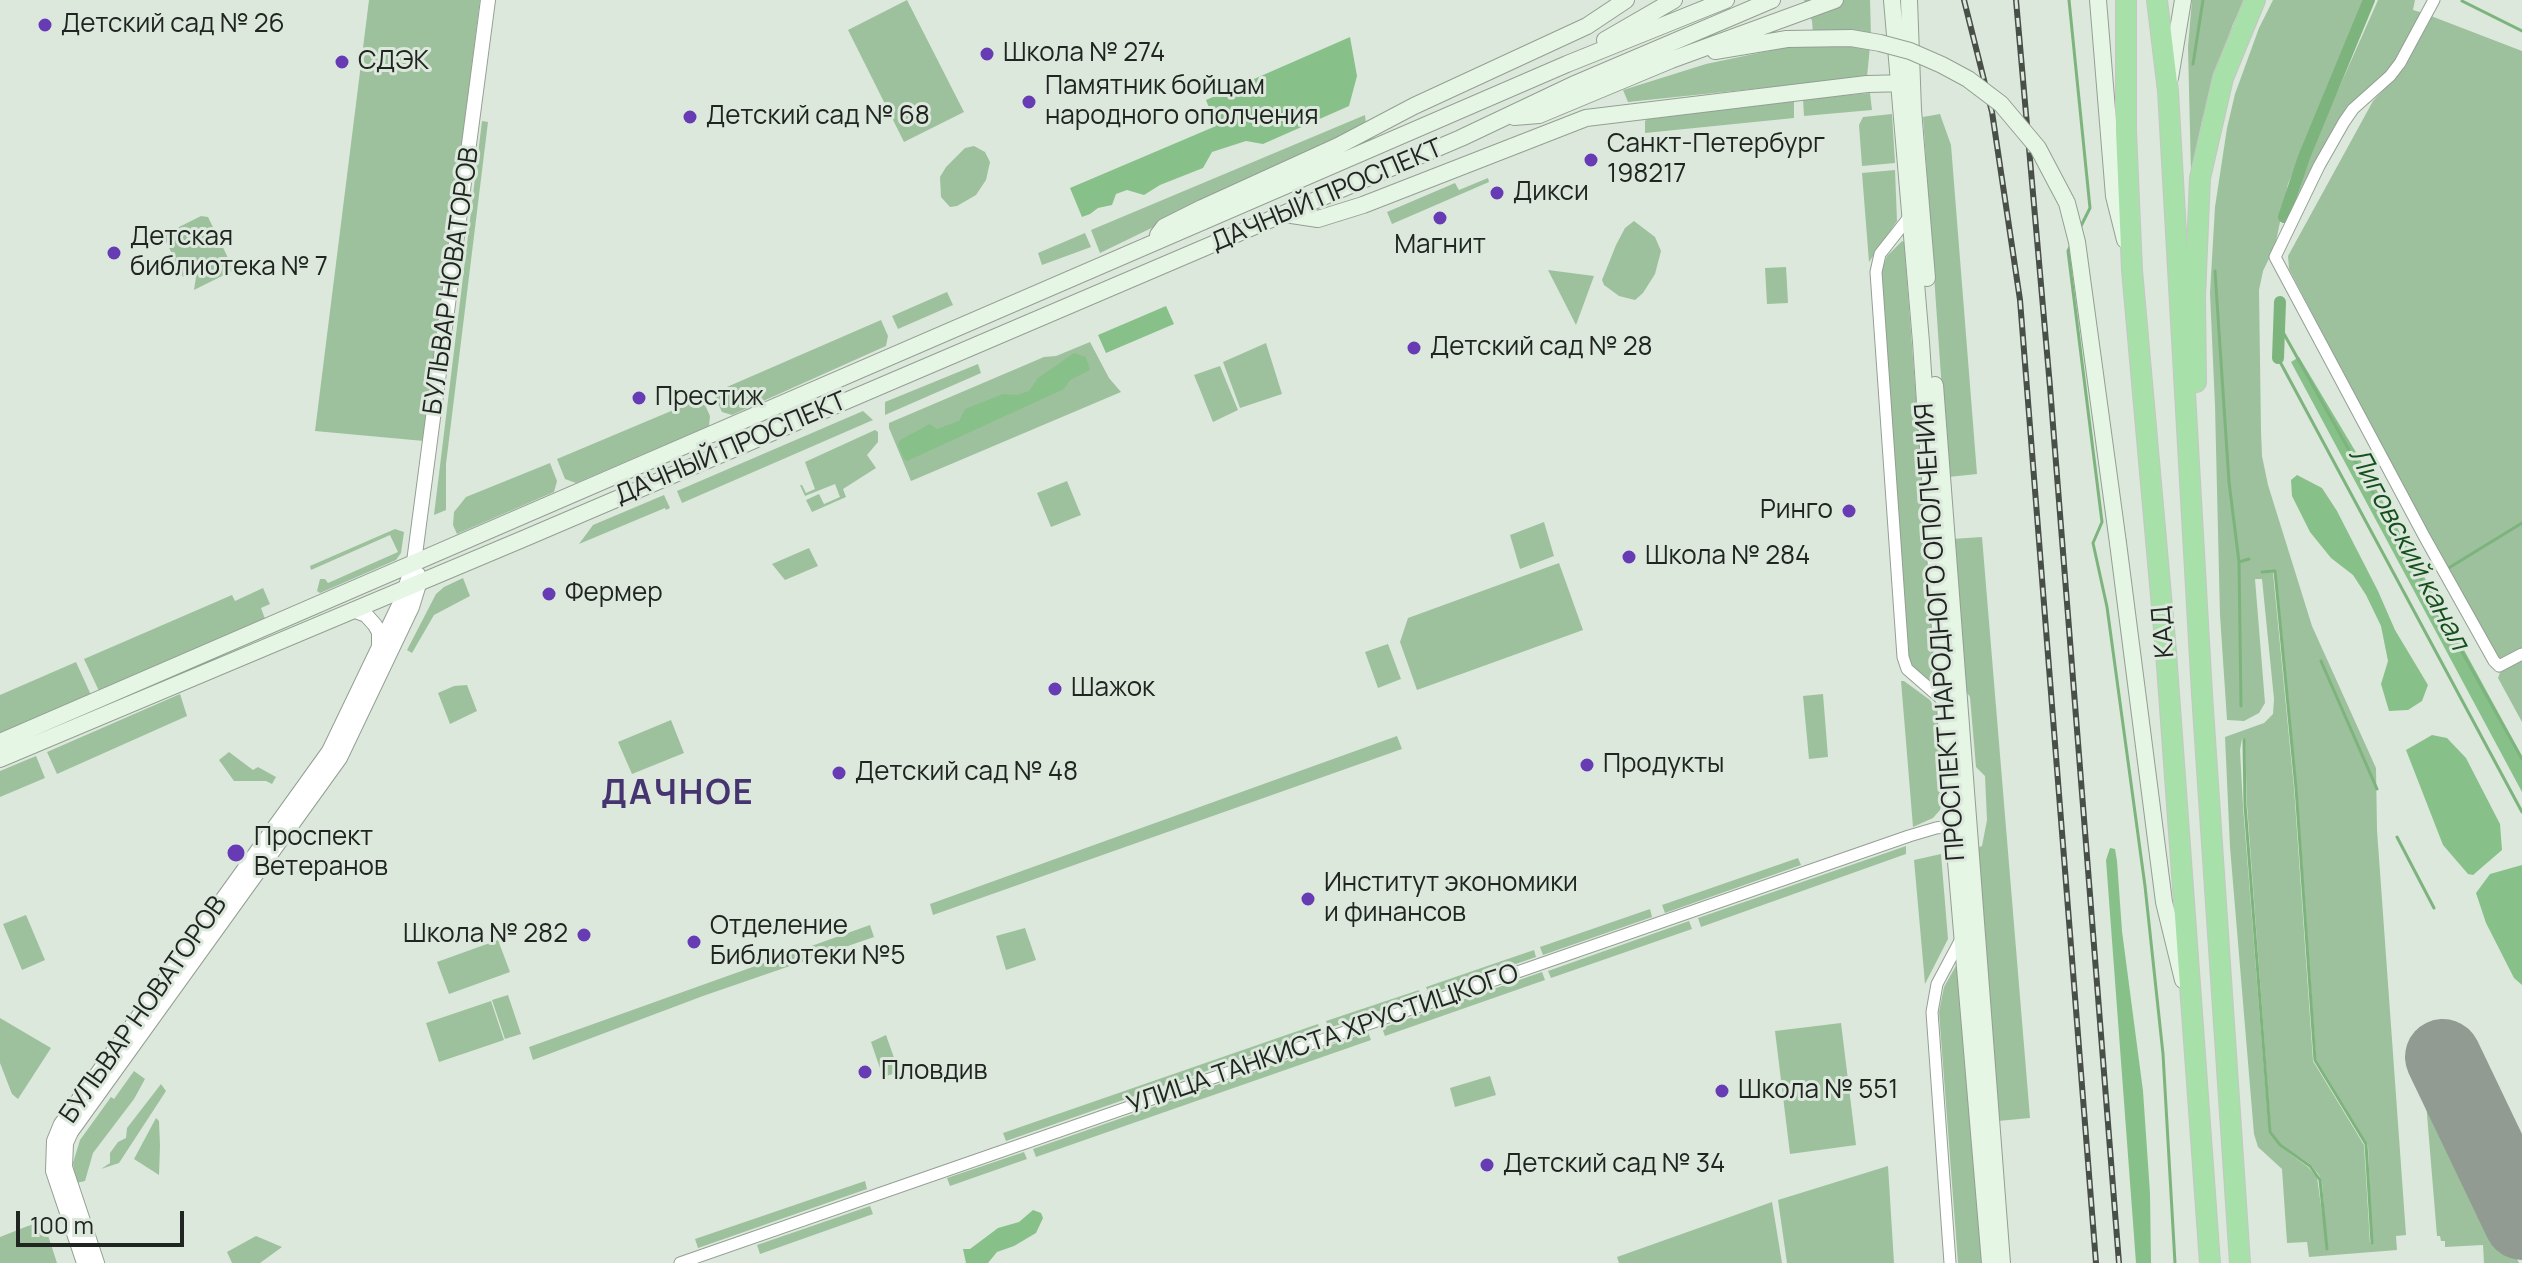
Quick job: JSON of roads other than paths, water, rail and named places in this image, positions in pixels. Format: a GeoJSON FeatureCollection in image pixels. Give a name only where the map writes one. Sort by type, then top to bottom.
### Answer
{"type":"FeatureCollection","features":[{"type":"Feature","properties":{"kind":"highway","name":"КАД"},"geometry":{"type":"LineString","coordinates":[[2126,0],[2126,131],[2132,270],[2166,652],[2210,1263]]}},
{"type":"Feature","properties":{"kind":"highway","name":"КАД"},"geometry":{"type":"LineString","coordinates":[[2157,0],[2168,91],[2189,478],[2240,1263]]}},
{"type":"Feature","properties":{"kind":"highway"},"geometry":{"type":"LineString","coordinates":[[2189,478],[2196,388],[2195,283],[2200,178],[2223,78],[2255,0]]}},
{"type":"Feature","properties":{"kind":"main road"},"geometry":{"type":"LineString","coordinates":[[1152,243],[1164,227],[1177,220],[1587,26],[1626,0]]}},
{"type":"Feature","properties":{"kind":"main road"},"geometry":{"type":"LineString","coordinates":[[1567,64],[1674,0]]}},
{"type":"Feature","properties":{"kind":"main road"},"geometry":{"type":"LineString","coordinates":[[1567,64],[1726,0]]}},
{"type":"Feature","properties":{"kind":"main road","name":"ДАЧНЫЙ ПРОСПЕКТ"},"geometry":{"type":"LineString","coordinates":[[0,759],[1284,214],[1461,138],[1677,39],[1772,0]]}},
{"type":"Feature","properties":{"kind":"main road"},"geometry":{"type":"LineString","coordinates":[[1501,119],[1539,115],[1671,60],[1835,0]]}},
{"type":"Feature","properties":{"kind":"main road","name":"ПРОСПЕКТ НАРОДНОГО ОПОЛЧЕНИЯ"},"geometry":{"type":"LineString","coordinates":[[1892,0],[1906,83],[1961,825],[2002,1263]]}},
{"type":"Feature","properties":{"kind":"main road","name":"ПРОСПЕКТ НАРОДНОГО ОПОЛЧЕНИЯ"},"geometry":{"type":"LineString","coordinates":[[1909,0],[1906,83],[1910,216],[1946,703],[1961,825],[1963,936],[1990,1263]]}},
{"type":"Feature","properties":{"kind":"main road"},"geometry":{"type":"LineString","coordinates":[[2098,0],[2114,196],[2132,270]]}},
{"type":"Feature","properties":{"kind":"main road"},"geometry":{"type":"LineString","coordinates":[[2168,91],[2183,0]]}},
{"type":"Feature","properties":{"kind":"main road"},"geometry":{"type":"LineString","coordinates":[[1671,60],[1787,39],[1851,38],[1910,51],[1968,79],[2001,104],[2038,148],[2058,184],[2075,232],[2164,902],[2191,1016]]}},
{"type":"Feature","properties":{"kind":"main road","name":"ДАЧНЫЙ ПРОСПЕКТ"},"geometry":{"type":"LineString","coordinates":[[0,742],[1567,64]]}},
{"type":"Feature","properties":{"kind":"main road"},"geometry":{"type":"LineString","coordinates":[[1284,214],[1318,219],[1363,205],[1586,118],[1867,84],[1906,83]]}},
{"type":"Feature","properties":{"kind":"street","name":"БУЛЬВАР НОВАТОРОВ"},"geometry":{"type":"LineString","coordinates":[[97,1263],[65,1167],[66,1143],[71,1132],[340,758],[412,607],[414,562],[488,0]]}},
{"type":"Feature","properties":{"kind":"street"},"geometry":{"type":"LineString","coordinates":[[2434,0],[2426,19],[2390,76],[2353,109],[2344,122],[2275,257],[2494,661],[2499,666],[2522,654]]}},
{"type":"Feature","properties":{"kind":"street"},"geometry":{"type":"LineString","coordinates":[[1910,216],[1880,254],[1876,272],[1903,657],[1907,669],[1946,703]]}},
{"type":"Feature","properties":{"kind":"street","name":"БУЛЬВАР НОВАТОРОВ"},"geometry":{"type":"LineString","coordinates":[[84,1263],[53,1171],[54,1141],[61,1124],[322,763],[412,584]]}},
{"type":"Feature","properties":{"kind":"street"},"geometry":{"type":"LineString","coordinates":[[353,610],[366,615],[375,625],[379,632],[379,646]]}},
{"type":"Feature","properties":{"kind":"street","name":"УЛИЦА ТАНКИСТА ХРУСТИЦКОГО"},"geometry":{"type":"LineString","coordinates":[[680,1263],[1903,838],[1961,825]]}},
{"type":"Feature","properties":{"kind":"street"},"geometry":{"type":"LineString","coordinates":[[1950,1263],[1932,1012],[1937,984],[1963,936]]}},
{"type":"Feature","properties":{"kind":"waterway"},"geometry":{"type":"LineString","coordinates":[[2069,0],[2090,208],[2080,228]]}},
{"type":"Feature","properties":{"kind":"waterway"},"geometry":{"type":"LineString","coordinates":[[2193,64],[2203,0]]}},
{"type":"Feature","properties":{"kind":"waterway","name":"Лиговский канал"},"geometry":{"type":"LineString","coordinates":[[2284,217],[2304,157],[2369,0]]}},
{"type":"Feature","properties":{"kind":"waterway"},"geometry":{"type":"LineString","coordinates":[[2462,1],[2522,31]]}},
{"type":"Feature","properties":{"kind":"waterway"},"geometry":{"type":"LineString","coordinates":[[2071,245],[2068,251],[2102,522],[2093,543],[2107,607],[2145,886],[2163,1054],[2175,1263]]}},
{"type":"Feature","properties":{"kind":"waterway"},"geometry":{"type":"LineString","coordinates":[[2215,271],[2229,482],[2239,562],[2241,706]]}},
{"type":"Feature","properties":{"kind":"waterway","name":"Лиговский канал"},"geometry":{"type":"LineString","coordinates":[[2278,358],[2280,302]]}},
{"type":"Feature","properties":{"kind":"waterway"},"geometry":{"type":"LineString","coordinates":[[2279,325],[2522,759]]}},
{"type":"Feature","properties":{"kind":"waterway","name":"Лиговский канал"},"geometry":{"type":"LineString","coordinates":[[2278,358],[2522,812]]}},
{"type":"Feature","properties":{"kind":"waterway"},"geometry":{"type":"LineString","coordinates":[[2447,569],[2522,523]]}},
{"type":"Feature","properties":{"kind":"waterway"},"geometry":{"type":"LineString","coordinates":[[2239,562],[2249,559]]}},
{"type":"Feature","properties":{"kind":"waterway"},"geometry":{"type":"LineString","coordinates":[[2262,572],[2275,571],[2296,788],[2315,1060],[2366,1144],[2372,1243]]}},
{"type":"Feature","properties":{"kind":"waterway"},"geometry":{"type":"LineString","coordinates":[[2321,661],[2377,789]]}},
{"type":"Feature","properties":{"kind":"waterway"},"geometry":{"type":"LineString","coordinates":[[2244,740],[2245,805],[2270,1132],[2280,1145],[2310,1166],[2320,1180],[2327,1249]]}},
{"type":"Feature","properties":{"kind":"waterway"},"geometry":{"type":"LineString","coordinates":[[2397,837],[2434,908]]}},
{"type":"Feature","properties":{"kind":"railway"},"geometry":{"type":"LineString","coordinates":[[1964,0],[1992,112],[2020,300],[2096,1263]]}},
{"type":"Feature","properties":{"kind":"railway"},"geometry":{"type":"LineString","coordinates":[[2016,0],[2050,387],[2119,1263]]}},
{"type":"Feature","properties":{"kind":"place","name":"Детский сад № 26"},"geometry":{"type":"Point","coordinates":[45,25]}},
{"type":"Feature","properties":{"kind":"place","name":"Школа № 274"},"geometry":{"type":"Point","coordinates":[987,54]}},
{"type":"Feature","properties":{"kind":"place","name":"СДЭК"},"geometry":{"type":"Point","coordinates":[342,62]}},
{"type":"Feature","properties":{"kind":"place","name":"Памятник бойцам народного ополчения"},"geometry":{"type":"Point","coordinates":[1029,102]}},
{"type":"Feature","properties":{"kind":"place","name":"Детский сад № 68"},"geometry":{"type":"Point","coordinates":[690,117]}},
{"type":"Feature","properties":{"kind":"place","name":"Санкт-Петербург 198217"},"geometry":{"type":"Point","coordinates":[1591,160]}},
{"type":"Feature","properties":{"kind":"place","name":"Дикси"},"geometry":{"type":"Point","coordinates":[1497,193]}},
{"type":"Feature","properties":{"kind":"place","name":"Магнит"},"geometry":{"type":"Point","coordinates":[1440,218]}},
{"type":"Feature","properties":{"kind":"place","name":"Детская библиотека № 7"},"geometry":{"type":"Point","coordinates":[114,253]}},
{"type":"Feature","properties":{"kind":"place","name":"Детский сад № 28"},"geometry":{"type":"Point","coordinates":[1414,348]}},
{"type":"Feature","properties":{"kind":"place","name":"Престиж"},"geometry":{"type":"Point","coordinates":[639,398]}},
{"type":"Feature","properties":{"kind":"place","name":"Ринго"},"geometry":{"type":"Point","coordinates":[1849,511]}},
{"type":"Feature","properties":{"kind":"place","name":"Школа № 284"},"geometry":{"type":"Point","coordinates":[1629,557]}},
{"type":"Feature","properties":{"kind":"place","name":"Фермер"},"geometry":{"type":"Point","coordinates":[549,594]}},
{"type":"Feature","properties":{"kind":"place","name":"Шажок"},"geometry":{"type":"Point","coordinates":[1055,689]}},
{"type":"Feature","properties":{"kind":"place","name":"Продукты"},"geometry":{"type":"Point","coordinates":[1587,765]}},
{"type":"Feature","properties":{"kind":"place","name":"Детский сад № 48"},"geometry":{"type":"Point","coordinates":[839,773]}},
{"type":"Feature","properties":{"kind":"place","name":"Проспект Ветеранов"},"geometry":{"type":"Point","coordinates":[236,853]}},
{"type":"Feature","properties":{"kind":"place","name":"Институт экономики и финансов"},"geometry":{"type":"Point","coordinates":[1308,899]}},
{"type":"Feature","properties":{"kind":"place","name":"Школа № 282"},"geometry":{"type":"Point","coordinates":[584,935]}},
{"type":"Feature","properties":{"kind":"place","name":"Отделение Библиотеки №5"},"geometry":{"type":"Point","coordinates":[694,942]}},
{"type":"Feature","properties":{"kind":"place","name":"Пловдив"},"geometry":{"type":"Point","coordinates":[865,1072]}},
{"type":"Feature","properties":{"kind":"place","name":"Школа № 551"},"geometry":{"type":"Point","coordinates":[1722,1091]}},
{"type":"Feature","properties":{"kind":"place","name":"Детский сад № 34"},"geometry":{"type":"Point","coordinates":[1487,1165]}},
{"type":"Feature","properties":{"kind":"district","name":"ДАЧНОЕ"},"geometry":{"type":"Point","coordinates":[678,794]}}]}
